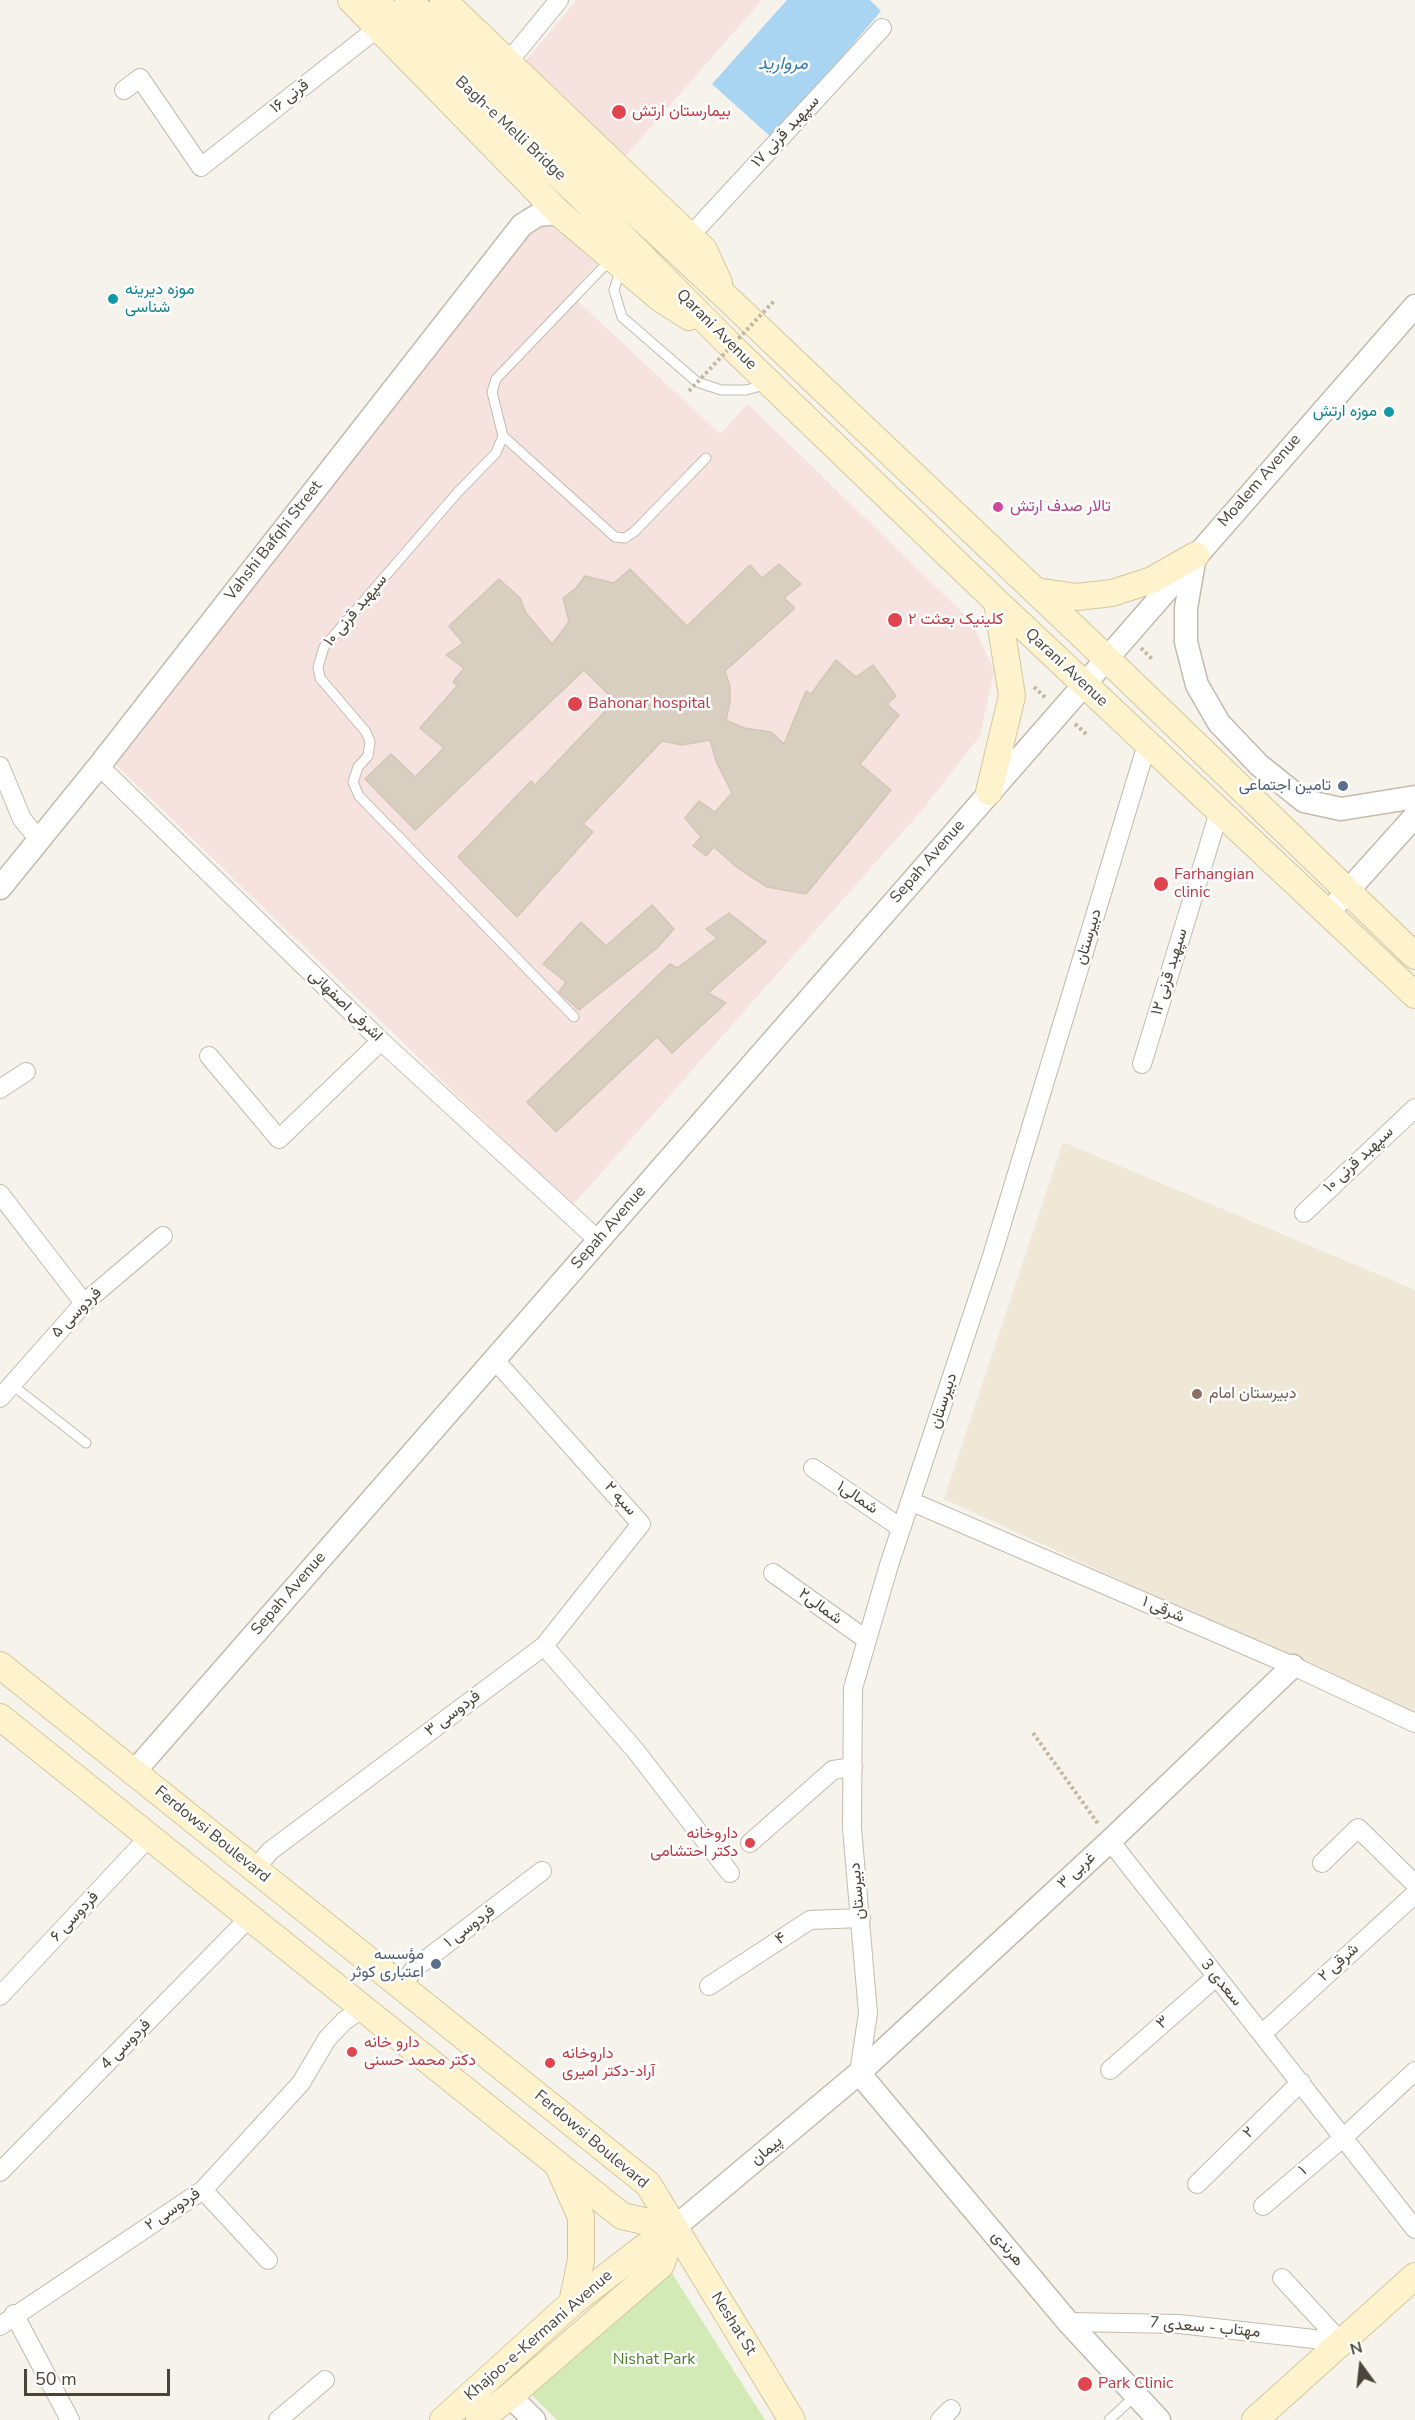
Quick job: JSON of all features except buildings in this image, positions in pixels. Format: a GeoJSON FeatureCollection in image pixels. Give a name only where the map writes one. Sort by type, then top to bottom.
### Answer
{"type":"FeatureCollection","features":[{"type":"Feature","properties":{"kind":"main road"},"geometry":{"type":"LineString","coordinates":[[351,0],[559,213],[626,261]]}},
{"type":"Feature","properties":{"kind":"main road","name":"Bagh-e Melli Bridge"},"geometry":{"type":"LineString","coordinates":[[374,0],[626,261]]}},
{"type":"Feature","properties":{"kind":"main road","name":"Bagh-e Melli Bridge"},"geometry":{"type":"LineString","coordinates":[[408,0],[678,238]]}},
{"type":"Feature","properties":{"kind":"main road"},"geometry":{"type":"LineString","coordinates":[[443,0],[509,61],[678,238]]}},
{"type":"Feature","properties":{"kind":"main road","name":"Qarani Avenue"},"geometry":{"type":"LineString","coordinates":[[678,238],[724,295],[1415,956]]}},
{"type":"Feature","properties":{"kind":"main road","name":"Qarani Avenue"},"geometry":{"type":"LineString","coordinates":[[626,261],[661,299],[727,342],[1083,684],[1415,995]]}},
{"type":"Feature","properties":{"kind":"main road"},"geometry":{"type":"LineString","coordinates":[[1036,591],[1077,597],[1112,592],[1152,580],[1196,555]]}},
{"type":"Feature","properties":{"kind":"main road"},"geometry":{"type":"LineString","coordinates":[[989,792],[1012,696],[997,602]]}},
{"type":"Feature","properties":{"kind":"main road","name":"Ferdowsi Boulevard"},"geometry":{"type":"LineString","coordinates":[[0,1665],[648,2184],[674,2228]]}},
{"type":"Feature","properties":{"kind":"main road"},"geometry":{"type":"LineString","coordinates":[[0,1717],[622,2216],[674,2228]]}},
{"type":"Feature","properties":{"kind":"main road"},"geometry":{"type":"LineString","coordinates":[[107,1803],[134,1772]]}},
{"type":"Feature","properties":{"kind":"main road"},"geometry":{"type":"LineString","coordinates":[[555,2162],[567,2181],[581,2217],[581,2260],[572,2302]]}},
{"type":"Feature","properties":{"kind":"main road","name":"Khajoo-e-Kermani Avenue"},"geometry":{"type":"LineString","coordinates":[[443,2420],[572,2302],[674,2228]]}},
{"type":"Feature","properties":{"kind":"main road","name":"Khajoo-e-Kermani Avenue"},"geometry":{"type":"LineString","coordinates":[[479,2420],[662,2265],[674,2228]]}},
{"type":"Feature","properties":{"kind":"main road","name":"Neshat St"},"geometry":{"type":"LineString","coordinates":[[674,2228],[792,2420]]}},
{"type":"Feature","properties":{"kind":"main road"},"geometry":{"type":"LineString","coordinates":[[1255,2420],[1341,2342],[1403,2297],[1415,2276]]}},
{"type":"Feature","properties":{"kind":"street"},"geometry":{"type":"LineString","coordinates":[[509,61],[559,0]]}},
{"type":"Feature","properties":{"kind":"street","name":"قرنی ۱۶"},"geometry":{"type":"LineString","coordinates":[[124,90],[140,78],[201,167],[379,27]]}},
{"type":"Feature","properties":{"kind":"street","name":"سپهبد قرنی ۱۷"},"geometry":{"type":"LineString","coordinates":[[678,238],[882,28]]}},
{"type":"Feature","properties":{"kind":"street","name":"Vahshi Bafqhi Street"},"geometry":{"type":"LineString","coordinates":[[0,888],[99,766],[522,225],[538,215],[559,213]]}},
{"type":"Feature","properties":{"kind":"street","name":"Moalem Avenue"},"geometry":{"type":"LineString","coordinates":[[1083,684],[1415,306]]}},
{"type":"Feature","properties":{"kind":"street"},"geometry":{"type":"LineString","coordinates":[[1196,555],[1186,608],[1186,642],[1197,685],[1219,723],[1259,765],[1304,801],[1341,809],[1415,797]]}},
{"type":"Feature","properties":{"kind":"street","name":"Sepah Avenue"},"geometry":{"type":"LineString","coordinates":[[134,1772],[1083,684]]}},
{"type":"Feature","properties":{"kind":"street","name":"دبیرستان"},"geometry":{"type":"LineString","coordinates":[[859,2073],[868,2013],[852,1828],[854,1688],[901,1528],[992,1256],[1147,744]]}},
{"type":"Feature","properties":{"kind":"street"},"geometry":{"type":"LineString","coordinates":[[0,766],[22,819],[39,840]]}},
{"type":"Feature","properties":{"kind":"street","name":"اشرفی اصفهانی"},"geometry":{"type":"LineString","coordinates":[[99,766],[381,1041],[598,1240]]}},
{"type":"Feature","properties":{"kind":"street","name":"سپهبد قرنی ۱۲"},"geometry":{"type":"LineString","coordinates":[[1142,1064],[1219,812]]}},
{"type":"Feature","properties":{"kind":"street"},"geometry":{"type":"LineString","coordinates":[[1328,913],[1415,816]]}},
{"type":"Feature","properties":{"kind":"street"},"geometry":{"type":"LineString","coordinates":[[209,1056],[279,1139],[381,1041]]}},
{"type":"Feature","properties":{"kind":"street"},"geometry":{"type":"LineString","coordinates":[[0,1089],[26,1072]]}},
{"type":"Feature","properties":{"kind":"street","name":"سپهبد قرنی ۱۰"},"geometry":{"type":"LineString","coordinates":[[1304,1213],[1415,1108]]}},
{"type":"Feature","properties":{"kind":"street"},"geometry":{"type":"LineString","coordinates":[[0,1194],[84,1303]]}},
{"type":"Feature","properties":{"kind":"street","name":"فردوسی ۵"},"geometry":{"type":"LineString","coordinates":[[5,1391],[84,1303],[163,1236]]}},
{"type":"Feature","properties":{"kind":"street","name":"سپه ۲"},"geometry":{"type":"LineString","coordinates":[[494,1359],[642,1524],[544,1646]]}},
{"type":"Feature","properties":{"kind":"street","name":"شمالی۱"},"geometry":{"type":"LineString","coordinates":[[813,1468],[901,1528]]}},
{"type":"Feature","properties":{"kind":"street","name":"شرقی ۱"},"geometry":{"type":"LineString","coordinates":[[910,1501],[1293,1666],[1415,1723]]}},
{"type":"Feature","properties":{"kind":"street","name":"شمالی۲"},"geometry":{"type":"LineString","coordinates":[[773,1573],[867,1640]]}},
{"type":"Feature","properties":{"kind":"street"},"geometry":{"type":"LineString","coordinates":[[544,1646],[635,1750],[730,1873]]}},
{"type":"Feature","properties":{"kind":"street","name":"فردوسی ۳"},"geometry":{"type":"LineString","coordinates":[[255,1869],[270,1851],[544,1646]]}},
{"type":"Feature","properties":{"kind":"street","name":"۳ غربی"},"geometry":{"type":"LineString","coordinates":[[859,2073],[1110,1841],[1293,1666]]}},
{"type":"Feature","properties":{"kind":"street"},"geometry":{"type":"LineString","coordinates":[[750,1843],[833,1770],[853,1767]]}},
{"type":"Feature","properties":{"kind":"street"},"geometry":{"type":"LineString","coordinates":[[1322,1863],[1358,1828],[1415,1884]]}},
{"type":"Feature","properties":{"kind":"street","name":"فردوسی ۶"},"geometry":{"type":"LineString","coordinates":[[0,1996],[149,1836]]}},
{"type":"Feature","properties":{"kind":"street","name":"سعدی 3"},"geometry":{"type":"LineString","coordinates":[[1110,1841],[1216,1977],[1302,2082],[1415,2229]]}},
{"type":"Feature","properties":{"kind":"street","name":"فردوسی ۱"},"geometry":{"type":"LineString","coordinates":[[401,1986],[415,1968],[543,1871]]}},
{"type":"Feature","properties":{"kind":"street","name":"شرقی ۲"},"geometry":{"type":"LineString","coordinates":[[1263,2033],[1415,1894]]}},
{"type":"Feature","properties":{"kind":"street","name":"فردوسی 4"},"geometry":{"type":"LineString","coordinates":[[0,2172],[250,1917]]}},
{"type":"Feature","properties":{"kind":"street","name":"۴"},"geometry":{"type":"LineString","coordinates":[[709,1986],[810,1920],[861,1918]]}},
{"type":"Feature","properties":{"kind":"street","name":"۳"},"geometry":{"type":"LineString","coordinates":[[1110,2070],[1216,1977]]}},
{"type":"Feature","properties":{"kind":"street","name":"فردوسی ۲"},"geometry":{"type":"LineString","coordinates":[[7,2320],[203,2190],[302,2083],[327,2039],[344,2021],[363,2008]]}},
{"type":"Feature","properties":{"kind":"street","name":"۱"},"geometry":{"type":"LineString","coordinates":[[1263,2206],[1344,2137],[1415,2071]]}},
{"type":"Feature","properties":{"kind":"street","name":"پیمان"},"geometry":{"type":"LineString","coordinates":[[674,2228],[859,2073]]}},
{"type":"Feature","properties":{"kind":"street","name":"هرندی"},"geometry":{"type":"LineString","coordinates":[[859,2073],[1068,2322],[1159,2420]]}},
{"type":"Feature","properties":{"kind":"street","name":"۲"},"geometry":{"type":"LineString","coordinates":[[1197,2184],[1302,2082]]}},
{"type":"Feature","properties":{"kind":"street"},"geometry":{"type":"LineString","coordinates":[[203,2190],[268,2260]]}},
{"type":"Feature","properties":{"kind":"street"},"geometry":{"type":"LineString","coordinates":[[1282,2278],[1341,2342]]}},
{"type":"Feature","properties":{"kind":"street"},"geometry":{"type":"LineString","coordinates":[[7,2320],[66,2418]]}},
{"type":"Feature","properties":{"kind":"street","name":"مهتاب - سعدی 7"},"geometry":{"type":"LineString","coordinates":[[1068,2322],[1179,2324],[1341,2342]]}},
{"type":"Feature","properties":{"kind":"street"},"geometry":{"type":"LineString","coordinates":[[278,2420],[325,2380]]}},
{"type":"Feature","properties":{"kind":"street"},"geometry":{"type":"LineString","coordinates":[[510,2396],[534,2420]]}},
{"type":"Feature","properties":{"kind":"lane"},"geometry":{"type":"LineString","coordinates":[[626,261],[614,290],[622,317],[698,382],[721,390],[746,390],[770,384]]}},
{"type":"Feature","properties":{"kind":"lane"},"geometry":{"type":"LineString","coordinates":[[626,261],[496,379],[492,392],[503,436],[615,537],[625,538],[634,532],[706,458]]}},
{"type":"Feature","properties":{"kind":"lane","name":"سپهبد قرنی ۱۰"},"geometry":{"type":"LineString","coordinates":[[503,436],[496,453],[458,492],[324,647],[318,667],[320,678],[366,732],[370,742],[368,756],[358,767],[353,782],[359,796],[573,1017]]}},
{"type":"Feature","properties":{"kind":"lane"},"geometry":{"type":"LineString","coordinates":[[5,1391],[86,1443]]}},
{"type":"Feature","properties":{"kind":"lane"},"geometry":{"type":"LineString","coordinates":[[1109,2420],[1136,2395]]}},
{"type":"Feature","properties":{"kind":"path"},"geometry":{"type":"LineString","coordinates":[[689,391],[727,342],[753,323],[775,300]]}},
{"type":"Feature","properties":{"kind":"path"},"geometry":{"type":"LineString","coordinates":[[1033,1733],[1110,1841]]}},
{"type":"Feature","properties":{"kind":"shaded area","name":"بیمارستان ارتش"},"geometry":{"type":"Polygon","coordinates":[[[577,0],[762,0],[623,159],[522,65],[577,0]]]}},
{"type":"Feature","properties":{"kind":"shaded area","name":"Bahonar hospital"},"geometry":{"type":"Polygon","coordinates":[[[557,220],[600,261],[570,294],[720,434],[748,404],[972,622],[994,671],[980,736],[923,809],[572,1206],[116,765],[527,233],[557,220]]]}},
{"type":"Feature","properties":{"kind":"shaded area","name":"دبیرستان امام"},"geometry":{"type":"Polygon","coordinates":[[[1063,1142],[1415,1290],[1415,1716],[944,1499],[1063,1142]]]}},
{"type":"Feature","properties":{"kind":"green space","name":"Nishat Park"},"geometry":{"type":"Polygon","coordinates":[[[668,2267],[765,2420],[557,2420],[527,2390],[668,2267]]]}},
{"type":"Feature","properties":{"kind":"water","name":"مروارید"},"geometry":{"type":"Polygon","coordinates":[[[787,0],[870,0],[881,11],[773,139],[712,84],[787,0]]]}},
{"type":"Feature","properties":{"kind":"place","name":"بیمارستان ارتش"},"geometry":{"type":"Point","coordinates":[619,112]}},
{"type":"Feature","properties":{"kind":"place","name":"موزه دیرینه شناسی"},"geometry":{"type":"Point","coordinates":[113,299]}},
{"type":"Feature","properties":{"kind":"place","name":"موزه ارتش"},"geometry":{"type":"Point","coordinates":[1389,412]}},
{"type":"Feature","properties":{"kind":"place","name":"تالار صدف ارتش"},"geometry":{"type":"Point","coordinates":[998,507]}},
{"type":"Feature","properties":{"kind":"place","name":"کلینیک بعثت ۲"},"geometry":{"type":"Point","coordinates":[895,620]}},
{"type":"Feature","properties":{"kind":"place","name":"Bahonar hospital"},"geometry":{"type":"Point","coordinates":[575,704]}},
{"type":"Feature","properties":{"kind":"place","name":"تامین اجتماعی"},"geometry":{"type":"Point","coordinates":[1343,786]}},
{"type":"Feature","properties":{"kind":"place","name":"Farhangian clinic"},"geometry":{"type":"Point","coordinates":[1161,884]}},
{"type":"Feature","properties":{"kind":"place","name":"دبیرستان امام"},"geometry":{"type":"Point","coordinates":[1197,1394]}},
{"type":"Feature","properties":{"kind":"place","name":"داروخانه دکتر احتشامی"},"geometry":{"type":"Point","coordinates":[750,1843]}},
{"type":"Feature","properties":{"kind":"place","name":"مؤسسه اعتباری کوثر"},"geometry":{"type":"Point","coordinates":[436,1964]}},
{"type":"Feature","properties":{"kind":"place","name":"دارو خانه دکتر محمد حسنی"},"geometry":{"type":"Point","coordinates":[352,2052]}},
{"type":"Feature","properties":{"kind":"place","name":"داروخانه آراد-دکتر امیری"},"geometry":{"type":"Point","coordinates":[550,2063]}},
{"type":"Feature","properties":{"kind":"place","name":"Park Clinic"},"geometry":{"type":"Point","coordinates":[1085,2384]}}]}
